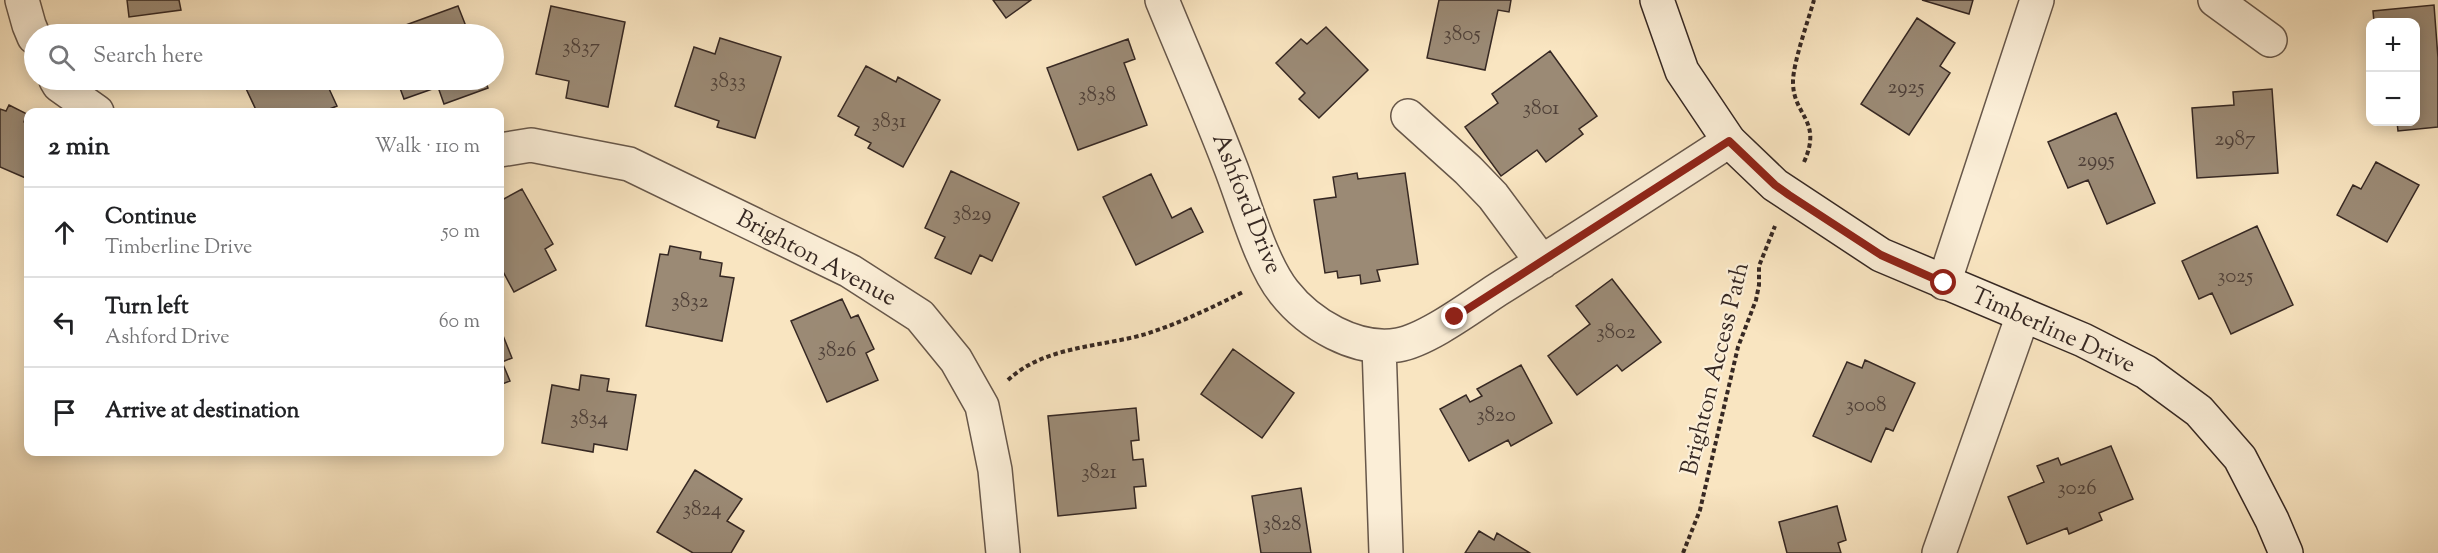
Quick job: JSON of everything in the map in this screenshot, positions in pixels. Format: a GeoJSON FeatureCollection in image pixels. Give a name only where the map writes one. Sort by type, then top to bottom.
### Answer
{"type":"FeatureCollection","features":[{"type":"Feature","properties":{"kind":"street"},"geometry":{"type":"LineString","coordinates":[[22,0],[28,24]]}},
{"type":"Feature","properties":{"kind":"street","name":"Ashford Drive"},"geometry":{"type":"LineString","coordinates":[[1162,0],[1228,160],[1270,270],[1284,292],[1305,314],[1326,329],[1362,343],[1379,346],[1401,344],[1424,335],[1729,141]]}},
{"type":"Feature","properties":{"kind":"street","name":"Timberline Drive"},"geometry":{"type":"LineString","coordinates":[[1657,0],[1682,71],[1729,141],[1775,185],[1881,255],[2083,340],[2146,372],[2199,411],[2240,458],[2286,553]]}},
{"type":"Feature","properties":{"kind":"street","name":"Timberline Drive"},"geometry":{"type":"LineString","coordinates":[[1944,283],[2037,0]]}},
{"type":"Feature","properties":{"kind":"street"},"geometry":{"type":"LineString","coordinates":[[2215,0],[2270,40]]}},
{"type":"Feature","properties":{"kind":"street"},"geometry":{"type":"LineString","coordinates":[[66,90],[91,108]]}},
{"type":"Feature","properties":{"kind":"street"},"geometry":{"type":"LineString","coordinates":[[1408,116],[1493,196],[1542,262]]}},
{"type":"Feature","properties":{"kind":"street","name":"Brighton Avenue"},"geometry":{"type":"LineString","coordinates":[[504,149],[531,145],[629,164],[850,271],[920,316],[956,360],[982,406],[995,470],[1003,553]]}},
{"type":"Feature","properties":{"kind":"street"},"geometry":{"type":"LineString","coordinates":[[1947,549],[2023,315]]}},
{"type":"Feature","properties":{"kind":"street"},"geometry":{"type":"LineString","coordinates":[[1379,346],[1386,553]]}},
{"type":"Feature","properties":{"kind":"path","name":"Brighton Access Path"},"geometry":{"type":"LineString","coordinates":[[1683,553],[1700,510],[1738,347],[1756,300],[1759,266],[1765,247],[1809,150],[1808,121],[1794,96],[1792,80],[1814,0]]}},
{"type":"Feature","properties":{"kind":"path"},"geometry":{"type":"LineString","coordinates":[[982,406],[1015,374],[1030,363],[1166,328],[1196,316],[1255,286],[1270,270]]}},
{"type":"Feature","properties":{"kind":"building"},"geometry":{"type":"Polygon","coordinates":[[[127,0],[179,0],[181,10],[129,17],[127,0]]]}},
{"type":"Feature","properties":{"kind":"building"},"geometry":{"type":"Polygon","coordinates":[[[993,0],[1031,0],[1006,18],[993,0]]]}},
{"type":"Feature","properties":{"kind":"building"},"geometry":{"type":"Polygon","coordinates":[[[1439,0],[1511,0],[1509,12],[1498,10],[1485,70],[1427,58],[1439,0]]]}},
{"type":"Feature","properties":{"kind":"building"},"geometry":{"type":"Polygon","coordinates":[[[1922,0],[1973,0],[1969,14],[1922,0]]]}},
{"type":"Feature","properties":{"kind":"building"},"geometry":{"type":"Polygon","coordinates":[[[2434,5],[2438,58],[2438,127],[2398,131],[2397,126],[2420,126],[2420,18],[2374,18],[2373,11],[2434,5]]]}},
{"type":"Feature","properties":{"kind":"building"},"geometry":{"type":"Polygon","coordinates":[[[458,6],[465,24],[408,24],[458,6]]]}},
{"type":"Feature","properties":{"kind":"building"},"geometry":{"type":"Polygon","coordinates":[[[551,6],[625,22],[608,107],[566,98],[569,81],[536,74],[551,6]]]}},
{"type":"Feature","properties":{"kind":"building"},"geometry":{"type":"Polygon","coordinates":[[[1917,18],[1955,43],[1940,66],[1950,73],[1909,135],[1861,104],[1917,18]]]}},
{"type":"Feature","properties":{"kind":"building"},"geometry":{"type":"Polygon","coordinates":[[[1326,27],[1368,70],[1319,118],[1299,99],[1305,93],[1276,63],[1301,39],[1307,44],[1326,27]]]}},
{"type":"Feature","properties":{"kind":"building"},"geometry":{"type":"Polygon","coordinates":[[[720,38],[781,57],[755,138],[717,127],[719,121],[675,106],[694,47],[715,54],[720,38]]]}},
{"type":"Feature","properties":{"kind":"building"},"geometry":{"type":"Polygon","coordinates":[[[1128,39],[1135,59],[1124,63],[1147,125],[1078,150],[1047,68],[1128,39]]]}},
{"type":"Feature","properties":{"kind":"building"},"geometry":{"type":"Polygon","coordinates":[[[1550,51],[1597,116],[1579,129],[1583,134],[1546,162],[1537,150],[1501,176],[1465,127],[1498,103],[1492,94],[1550,51]]]}},
{"type":"Feature","properties":{"kind":"building"},"geometry":{"type":"Polygon","coordinates":[[[866,66],[896,82],[898,77],[940,100],[903,167],[868,148],[871,143],[855,135],[859,127],[838,116],[866,66]]]}},
{"type":"Feature","properties":{"kind":"building"},"geometry":{"type":"Polygon","coordinates":[[[2272,89],[2278,173],[2197,178],[2192,108],[2234,105],[2233,92],[2272,89]]]}},
{"type":"Feature","properties":{"kind":"building"},"geometry":{"type":"Polygon","coordinates":[[[247,90],[330,90],[337,106],[332,108],[255,108],[247,90]]]}},
{"type":"Feature","properties":{"kind":"building"},"geometry":{"type":"Polygon","coordinates":[[[401,90],[430,90],[404,99],[401,90]]]}},
{"type":"Feature","properties":{"kind":"building"},"geometry":{"type":"Polygon","coordinates":[[[439,90],[482,90],[444,104],[439,90]]]}},
{"type":"Feature","properties":{"kind":"building"},"geometry":{"type":"Polygon","coordinates":[[[9,105],[24,112],[24,177],[0,167],[0,109],[6,111],[9,105]]]}},
{"type":"Feature","properties":{"kind":"building"},"geometry":{"type":"Polygon","coordinates":[[[2116,113],[2155,203],[2107,224],[2088,180],[2068,188],[2048,142],[2116,113]]]}},
{"type":"Feature","properties":{"kind":"building"},"geometry":{"type":"Polygon","coordinates":[[[2376,162],[2419,185],[2387,242],[2337,215],[2353,185],[2361,189],[2376,162]]]}},
{"type":"Feature","properties":{"kind":"building"},"geometry":{"type":"Polygon","coordinates":[[[951,171],[1019,203],[992,261],[980,255],[971,274],[935,258],[945,237],[925,228],[951,171]]]}},
{"type":"Feature","properties":{"kind":"building"},"geometry":{"type":"Polygon","coordinates":[[[1357,173],[1358,179],[1405,173],[1418,264],[1377,270],[1380,281],[1361,284],[1360,275],[1338,278],[1337,271],[1325,273],[1314,200],[1336,197],[1333,177],[1357,173]]]}},
{"type":"Feature","properties":{"kind":"building"},"geometry":{"type":"Polygon","coordinates":[[[1151,174],[1172,218],[1191,208],[1203,232],[1136,265],[1103,197],[1151,174]]]}},
{"type":"Feature","properties":{"kind":"building"},"geometry":{"type":"Polygon","coordinates":[[[522,189],[553,244],[545,249],[556,270],[514,292],[504,273],[504,199],[522,189]]]}},
{"type":"Feature","properties":{"kind":"building"},"geometry":{"type":"Polygon","coordinates":[[[2257,226],[2293,305],[2231,334],[2212,293],[2199,299],[2182,261],[2257,226]]]}},
{"type":"Feature","properties":{"kind":"building"},"geometry":{"type":"Polygon","coordinates":[[[670,246],[701,252],[700,259],[722,263],[720,276],[734,278],[722,341],[646,326],[660,254],[668,255],[670,246]]]}},
{"type":"Feature","properties":{"kind":"building"},"geometry":{"type":"Polygon","coordinates":[[[1612,279],[1661,342],[1622,371],[1617,365],[1577,395],[1548,356],[1590,324],[1576,306],[1612,279]]]}},
{"type":"Feature","properties":{"kind":"building"},"geometry":{"type":"Polygon","coordinates":[[[842,299],[851,318],[858,315],[874,349],[866,353],[878,380],[827,402],[791,321],[842,299]]]}},
{"type":"Feature","properties":{"kind":"building"},"geometry":{"type":"Polygon","coordinates":[[[504,338],[512,358],[504,361],[504,338]]]}},
{"type":"Feature","properties":{"kind":"building"},"geometry":{"type":"Polygon","coordinates":[[[1233,349],[1294,393],[1262,438],[1201,394],[1233,349]]]}},
{"type":"Feature","properties":{"kind":"building"},"geometry":{"type":"Polygon","coordinates":[[[1865,360],[1915,383],[1893,431],[1886,428],[1871,462],[1813,436],[1847,362],[1862,368],[1865,360]]]}},
{"type":"Feature","properties":{"kind":"building"},"geometry":{"type":"Polygon","coordinates":[[[1521,365],[1552,423],[1511,446],[1508,440],[1469,461],[1440,409],[1466,395],[1470,402],[1482,396],[1477,389],[1521,365]]]}},
{"type":"Feature","properties":{"kind":"building"},"geometry":{"type":"Polygon","coordinates":[[[504,367],[510,381],[504,383],[504,367]]]}},
{"type":"Feature","properties":{"kind":"building"},"geometry":{"type":"Polygon","coordinates":[[[581,375],[609,379],[607,391],[636,395],[627,450],[594,444],[593,452],[542,443],[552,385],[579,390],[581,375]]]}},
{"type":"Feature","properties":{"kind":"building"},"geometry":{"type":"Polygon","coordinates":[[[1136,408],[1139,440],[1131,441],[1133,460],[1143,459],[1146,486],[1134,487],[1136,508],[1058,516],[1048,416],[1136,408]]]}},
{"type":"Feature","properties":{"kind":"building"},"geometry":{"type":"Polygon","coordinates":[[[2111,446],[2133,499],[2099,513],[2102,520],[2069,534],[2067,528],[2027,544],[2008,497],[2044,482],[2037,466],[2058,458],[2061,465],[2111,446]]]}},
{"type":"Feature","properties":{"kind":"building"},"geometry":{"type":"Polygon","coordinates":[[[695,470],[742,499],[727,521],[744,531],[731,553],[693,553],[657,532],[695,470]]]}},
{"type":"Feature","properties":{"kind":"building"},"geometry":{"type":"Polygon","coordinates":[[[1301,488],[1311,553],[1261,553],[1252,496],[1301,488]]]}},
{"type":"Feature","properties":{"kind":"building"},"geometry":{"type":"Polygon","coordinates":[[[1837,506],[1846,540],[1838,543],[1841,553],[1787,553],[1779,522],[1837,506]]]}},
{"type":"Feature","properties":{"kind":"building"},"geometry":{"type":"Polygon","coordinates":[[[1479,531],[1494,540],[1497,533],[1530,553],[1465,553],[1479,531]]]}},
{"type":"Feature","properties":{"kind":"route"},"geometry":{"type":"LineString","coordinates":[[1455,317],[1729,141],[1775,185],[1789,195],[1881,255],[1944,283]]}}]}
